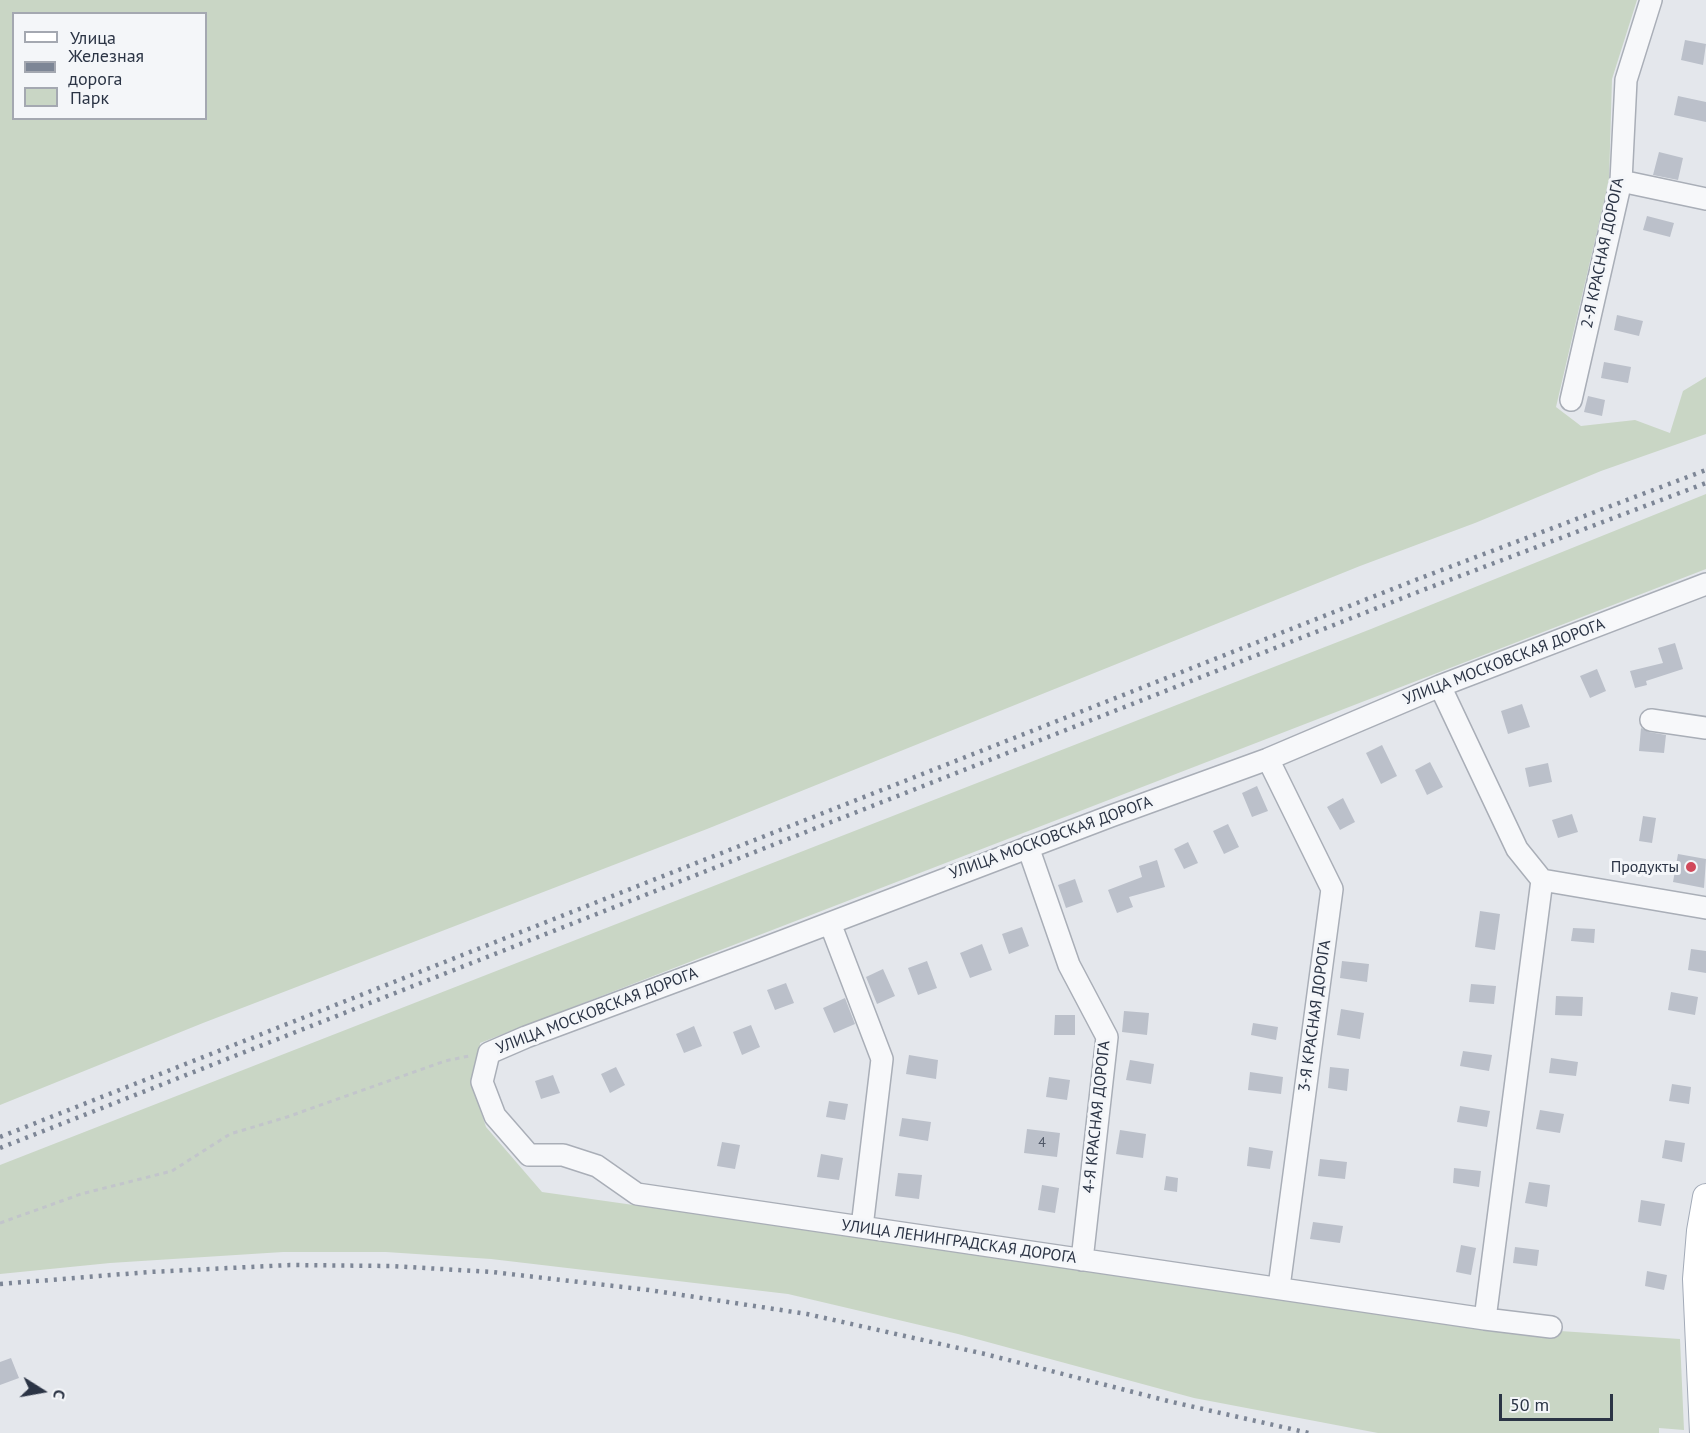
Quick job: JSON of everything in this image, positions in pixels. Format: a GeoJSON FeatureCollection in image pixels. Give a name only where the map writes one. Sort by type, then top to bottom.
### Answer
{"type":"FeatureCollection","features":[{"type":"Feature","properties":{"kind":"main road"},"geometry":{"type":"LineString","coordinates":[[1703,1433],[1696,1279],[1706,1197]]}},
{"type":"Feature","properties":{"kind":"street","name":"2-Я КРАСНАЯ ДОРОГА"},"geometry":{"type":"LineString","coordinates":[[1571,400],[1621,181],[1626,80],[1651,0]]}},
{"type":"Feature","properties":{"kind":"street"},"geometry":{"type":"LineString","coordinates":[[1621,181],[1706,198]]}},
{"type":"Feature","properties":{"kind":"street","name":"УЛИЦА МОСКОВСКАЯ ДОРОГА"},"geometry":{"type":"LineString","coordinates":[[482,1082],[489,1053],[526,1037],[1268,759],[1440,686],[1706,584]]}},
{"type":"Feature","properties":{"kind":"street"},"geometry":{"type":"LineString","coordinates":[[1440,686],[1517,849],[1542,880],[1706,908]]}},
{"type":"Feature","properties":{"kind":"street"},"geometry":{"type":"LineString","coordinates":[[1651,720],[1706,728]]}},
{"type":"Feature","properties":{"kind":"street","name":"3-Я КРАСНАЯ ДОРОГА"},"geometry":{"type":"LineString","coordinates":[[1268,759],[1332,889],[1279,1287]]}},
{"type":"Feature","properties":{"kind":"street","name":"4-Я КРАСНАЯ ДОРОГА"},"geometry":{"type":"LineString","coordinates":[[1028,847],[1069,965],[1107,1037],[1082,1260]]}},
{"type":"Feature","properties":{"kind":"street"},"geometry":{"type":"LineString","coordinates":[[1485,1319],[1542,880]]}},
{"type":"Feature","properties":{"kind":"street"},"geometry":{"type":"LineString","coordinates":[[830,923],[882,1059],[862,1227]]}},
{"type":"Feature","properties":{"kind":"street","name":"УЛИЦА ЛЕНИНГРАДСКАЯ ДОРОГА"},"geometry":{"type":"LineString","coordinates":[[482,1082],[495,1116],[529,1155],[562,1155],[597,1166],[637,1194],[1551,1327]]}},
{"type":"Feature","properties":{"kind":"path"},"geometry":{"type":"LineString","coordinates":[[0,1223],[81,1194],[172,1171],[230,1134],[288,1117],[445,1061],[489,1053]]}},
{"type":"Feature","properties":{"kind":"green space"},"geometry":{"type":"Polygon","coordinates":[[[0,0],[1637,0],[1612,79],[1609,180],[1556,407],[1581,426],[1635,420],[1670,433],[1683,391],[1706,377],[1706,434],[1601,471],[707,829],[203,1023],[0,1105],[0,0]]]}},
{"type":"Feature","properties":{"kind":"green space"},"geometry":{"type":"Polygon","coordinates":[[[1706,494],[1706,569],[480,1043],[475,1093],[486,1127],[542,1192],[1485,1326],[1680,1339],[1684,1430],[1659,1428],[1659,1433],[1378,1433],[1194,1398],[958,1334],[788,1294],[491,1259],[386,1252],[283,1252],[110,1263],[0,1274],[0,1165],[1371,629],[1706,494]]]}},
{"type":"Feature","properties":{"kind":"building"},"geometry":{"type":"Polygon","coordinates":[[[1685,40],[1706,44],[1703,65],[1681,60],[1685,40]]]}},
{"type":"Feature","properties":{"kind":"building"},"geometry":{"type":"Polygon","coordinates":[[[1678,96],[1706,102],[1706,122],[1674,115],[1678,96]]]}},
{"type":"Feature","properties":{"kind":"building"},"geometry":{"type":"Polygon","coordinates":[[[1659,152],[1683,158],[1678,180],[1653,175],[1659,152]]]}},
{"type":"Feature","properties":{"kind":"building"},"geometry":{"type":"Polygon","coordinates":[[[1647,216],[1674,223],[1670,237],[1643,230],[1647,216]]]}},
{"type":"Feature","properties":{"kind":"building"},"geometry":{"type":"Polygon","coordinates":[[[1617,315],[1643,321],[1639,336],[1614,330],[1617,315]]]}},
{"type":"Feature","properties":{"kind":"building"},"geometry":{"type":"Polygon","coordinates":[[[1604,362],[1631,367],[1628,383],[1601,378],[1604,362]]]}},
{"type":"Feature","properties":{"kind":"building"},"geometry":{"type":"Polygon","coordinates":[[[1588,396],[1605,400],[1602,416],[1584,412],[1588,396]]]}},
{"type":"Feature","properties":{"kind":"building"},"geometry":{"type":"Polygon","coordinates":[[[1675,643],[1683,669],[1646,681],[1647,685],[1635,688],[1630,671],[1663,663],[1658,648],[1675,643]]]}},
{"type":"Feature","properties":{"kind":"building"},"geometry":{"type":"Polygon","coordinates":[[[1597,669],[1606,691],[1590,698],[1580,676],[1597,669]]]}},
{"type":"Feature","properties":{"kind":"building"},"geometry":{"type":"Polygon","coordinates":[[[1522,704],[1530,727],[1508,734],[1501,711],[1522,704]]]}},
{"type":"Feature","properties":{"kind":"building"},"geometry":{"type":"Polygon","coordinates":[[[1641,728],[1666,735],[1664,753],[1639,751],[1641,728]]]}},
{"type":"Feature","properties":{"kind":"building"},"geometry":{"type":"Polygon","coordinates":[[[1382,745],[1397,776],[1381,784],[1366,753],[1382,745]]]}},
{"type":"Feature","properties":{"kind":"building"},"geometry":{"type":"Polygon","coordinates":[[[1430,762],[1443,787],[1427,795],[1415,770],[1430,762]]]}},
{"type":"Feature","properties":{"kind":"building"},"geometry":{"type":"Polygon","coordinates":[[[1548,763],[1552,782],[1529,787],[1525,768],[1548,763]]]}},
{"type":"Feature","properties":{"kind":"building"},"geometry":{"type":"Polygon","coordinates":[[[1257,786],[1268,811],[1252,817],[1242,793],[1257,786]]]}},
{"type":"Feature","properties":{"kind":"building"},"geometry":{"type":"Polygon","coordinates":[[[1343,798],[1355,822],[1340,830],[1327,807],[1343,798]]]}},
{"type":"Feature","properties":{"kind":"building"},"geometry":{"type":"Polygon","coordinates":[[[1572,814],[1578,832],[1558,838],[1552,820],[1572,814]]]}},
{"type":"Feature","properties":{"kind":"building"},"geometry":{"type":"Polygon","coordinates":[[[1643,816],[1656,818],[1652,843],[1639,841],[1643,816]]]}},
{"type":"Feature","properties":{"kind":"building"},"geometry":{"type":"Polygon","coordinates":[[[1228,824],[1239,847],[1224,854],[1213,831],[1228,824]]]}},
{"type":"Feature","properties":{"kind":"building"},"geometry":{"type":"Polygon","coordinates":[[[1188,842],[1198,863],[1184,869],[1174,849],[1188,842]]]}},
{"type":"Feature","properties":{"kind":"building","name":"Продукты"},"geometry":{"type":"Polygon","coordinates":[[[1678,854],[1706,859],[1704,888],[1673,882],[1678,854]]]}},
{"type":"Feature","properties":{"kind":"building"},"geometry":{"type":"Polygon","coordinates":[[[1157,860],[1165,887],[1129,897],[1133,907],[1117,913],[1108,890],[1142,877],[1139,866],[1157,860]]]}},
{"type":"Feature","properties":{"kind":"building"},"geometry":{"type":"Polygon","coordinates":[[[1075,879],[1083,902],[1066,908],[1058,885],[1075,879]]]}},
{"type":"Feature","properties":{"kind":"building"},"geometry":{"type":"Polygon","coordinates":[[[1480,911],[1500,914],[1495,950],[1475,947],[1480,911]]]}},
{"type":"Feature","properties":{"kind":"building"},"geometry":{"type":"Polygon","coordinates":[[[1022,927],[1029,946],[1009,954],[1002,934],[1022,927]]]}},
{"type":"Feature","properties":{"kind":"building"},"geometry":{"type":"Polygon","coordinates":[[[1573,928],[1595,929],[1594,943],[1571,941],[1573,928]]]}},
{"type":"Feature","properties":{"kind":"building"},"geometry":{"type":"Polygon","coordinates":[[[982,944],[992,970],[970,978],[960,953],[982,944]]]}},
{"type":"Feature","properties":{"kind":"building"},"geometry":{"type":"Polygon","coordinates":[[[1691,949],[1706,951],[1706,973],[1688,970],[1691,949]]]}},
{"type":"Feature","properties":{"kind":"building"},"geometry":{"type":"Polygon","coordinates":[[[927,961],[937,988],[918,995],[908,968],[927,961]]]}},
{"type":"Feature","properties":{"kind":"building"},"geometry":{"type":"Polygon","coordinates":[[[1342,961],[1369,964],[1367,982],[1340,978],[1342,961]]]}},
{"type":"Feature","properties":{"kind":"building"},"geometry":{"type":"Polygon","coordinates":[[[883,969],[895,996],[877,1004],[866,977],[883,969]]]}},
{"type":"Feature","properties":{"kind":"building"},"geometry":{"type":"Polygon","coordinates":[[[786,983],[794,1003],[775,1010],[767,990],[786,983]]]}},
{"type":"Feature","properties":{"kind":"building"},"geometry":{"type":"Polygon","coordinates":[[[1471,984],[1496,986],[1494,1004],[1469,1002],[1471,984]]]}},
{"type":"Feature","properties":{"kind":"building"},"geometry":{"type":"Polygon","coordinates":[[[1671,992],[1698,997],[1695,1015],[1668,1010],[1671,992]]]}},
{"type":"Feature","properties":{"kind":"building"},"geometry":{"type":"Polygon","coordinates":[[[1556,996],[1583,997],[1582,1016],[1555,1015],[1556,996]]]}},
{"type":"Feature","properties":{"kind":"building"},"geometry":{"type":"Polygon","coordinates":[[[845,998],[855,1024],[834,1033],[823,1008],[845,998]]]}},
{"type":"Feature","properties":{"kind":"building"},"geometry":{"type":"Polygon","coordinates":[[[1341,1009],[1364,1013],[1360,1039],[1337,1035],[1341,1009]]]}},
{"type":"Feature","properties":{"kind":"building"},"geometry":{"type":"Polygon","coordinates":[[[1124,1011],[1149,1013],[1147,1035],[1122,1032],[1124,1011]]]}},
{"type":"Feature","properties":{"kind":"building"},"geometry":{"type":"Polygon","coordinates":[[[1055,1015],[1075,1015],[1075,1035],[1054,1035],[1055,1015]]]}},
{"type":"Feature","properties":{"kind":"building"},"geometry":{"type":"Polygon","coordinates":[[[1253,1023],[1278,1027],[1276,1040],[1251,1035],[1253,1023]]]}},
{"type":"Feature","properties":{"kind":"building"},"geometry":{"type":"Polygon","coordinates":[[[751,1025],[760,1047],[742,1055],[733,1032],[751,1025]]]}},
{"type":"Feature","properties":{"kind":"building"},"geometry":{"type":"Polygon","coordinates":[[[694,1026],[702,1046],[684,1053],[676,1034],[694,1026]]]}},
{"type":"Feature","properties":{"kind":"building"},"geometry":{"type":"Polygon","coordinates":[[[1463,1051],[1492,1055],[1489,1071],[1460,1066],[1463,1051]]]}},
{"type":"Feature","properties":{"kind":"building"},"geometry":{"type":"Polygon","coordinates":[[[909,1055],[938,1060],[936,1079],[906,1074],[909,1055]]]}},
{"type":"Feature","properties":{"kind":"building"},"geometry":{"type":"Polygon","coordinates":[[[1551,1058],[1578,1062],[1576,1076],[1549,1073],[1551,1058]]]}},
{"type":"Feature","properties":{"kind":"building"},"geometry":{"type":"Polygon","coordinates":[[[1130,1060],[1154,1064],[1151,1084],[1126,1080],[1130,1060]]]}},
{"type":"Feature","properties":{"kind":"building"},"geometry":{"type":"Polygon","coordinates":[[[616,1067],[625,1085],[610,1093],[601,1074],[616,1067]]]}},
{"type":"Feature","properties":{"kind":"building"},"geometry":{"type":"Polygon","coordinates":[[[1330,1067],[1349,1069],[1347,1091],[1328,1088],[1330,1067]]]}},
{"type":"Feature","properties":{"kind":"building"},"geometry":{"type":"Polygon","coordinates":[[[1250,1072],[1283,1077],[1281,1094],[1248,1090],[1250,1072]]]}},
{"type":"Feature","properties":{"kind":"building"},"geometry":{"type":"Polygon","coordinates":[[[553,1075],[560,1093],[541,1099],[535,1081],[553,1075]]]}},
{"type":"Feature","properties":{"kind":"building"},"geometry":{"type":"Polygon","coordinates":[[[1049,1077],[1070,1080],[1067,1100],[1046,1097],[1049,1077]]]}},
{"type":"Feature","properties":{"kind":"building"},"geometry":{"type":"Polygon","coordinates":[[[1672,1084],[1691,1087],[1689,1104],[1669,1101],[1672,1084]]]}},
{"type":"Feature","properties":{"kind":"building"},"geometry":{"type":"Polygon","coordinates":[[[829,1101],[848,1104],[845,1120],[826,1117],[829,1101]]]}},
{"type":"Feature","properties":{"kind":"building"},"geometry":{"type":"Polygon","coordinates":[[[1460,1106],[1490,1111],[1487,1127],[1457,1122],[1460,1106]]]}},
{"type":"Feature","properties":{"kind":"building"},"geometry":{"type":"Polygon","coordinates":[[[1540,1110],[1564,1114],[1560,1133],[1536,1129],[1540,1110]]]}},
{"type":"Feature","properties":{"kind":"building"},"geometry":{"type":"Polygon","coordinates":[[[902,1118],[931,1122],[928,1141],[899,1136],[902,1118]]]}},
{"type":"Feature","properties":{"kind":"building"},"geometry":{"type":"Polygon","coordinates":[[[1027,1129],[1060,1133],[1057,1157],[1024,1153],[1027,1129]]]}},
{"type":"Feature","properties":{"kind":"building"},"geometry":{"type":"Polygon","coordinates":[[[1120,1130],[1146,1134],[1143,1158],[1116,1154],[1120,1130]]]}},
{"type":"Feature","properties":{"kind":"building"},"geometry":{"type":"Polygon","coordinates":[[[1665,1140],[1685,1143],[1682,1162],[1662,1158],[1665,1140]]]}},
{"type":"Feature","properties":{"kind":"building"},"geometry":{"type":"Polygon","coordinates":[[[722,1142],[740,1145],[735,1169],[717,1166],[722,1142]]]}},
{"type":"Feature","properties":{"kind":"building"},"geometry":{"type":"Polygon","coordinates":[[[1249,1147],[1273,1151],[1270,1169],[1247,1166],[1249,1147]]]}},
{"type":"Feature","properties":{"kind":"building"},"geometry":{"type":"Polygon","coordinates":[[[821,1154],[843,1158],[839,1180],[817,1177],[821,1154]]]}},
{"type":"Feature","properties":{"kind":"building"},"geometry":{"type":"Polygon","coordinates":[[[1320,1159],[1347,1162],[1345,1179],[1318,1176],[1320,1159]]]}},
{"type":"Feature","properties":{"kind":"building"},"geometry":{"type":"Polygon","coordinates":[[[1454,1168],[1481,1171],[1479,1187],[1453,1183],[1454,1168]]]}},
{"type":"Feature","properties":{"kind":"building"},"geometry":{"type":"Polygon","coordinates":[[[898,1173],[922,1175],[919,1199],[895,1196],[898,1173]]]}},
{"type":"Feature","properties":{"kind":"building"},"geometry":{"type":"Polygon","coordinates":[[[1166,1176],[1178,1178],[1177,1192],[1164,1190],[1166,1176]]]}},
{"type":"Feature","properties":{"kind":"building"},"geometry":{"type":"Polygon","coordinates":[[[1529,1182],[1550,1185],[1547,1207],[1525,1203],[1529,1182]]]}},
{"type":"Feature","properties":{"kind":"building"},"geometry":{"type":"Polygon","coordinates":[[[1042,1185],[1059,1188],[1055,1213],[1038,1210],[1042,1185]]]}},
{"type":"Feature","properties":{"kind":"building"},"geometry":{"type":"Polygon","coordinates":[[[1641,1200],[1665,1204],[1661,1226],[1638,1222],[1641,1200]]]}},
{"type":"Feature","properties":{"kind":"building"},"geometry":{"type":"Polygon","coordinates":[[[1313,1222],[1343,1226],[1340,1243],[1310,1239],[1313,1222]]]}},
{"type":"Feature","properties":{"kind":"building"},"geometry":{"type":"Polygon","coordinates":[[[1461,1245],[1476,1248],[1471,1275],[1456,1272],[1461,1245]]]}},
{"type":"Feature","properties":{"kind":"building"},"geometry":{"type":"Polygon","coordinates":[[[1515,1247],[1539,1250],[1537,1266],[1513,1263],[1515,1247]]]}},
{"type":"Feature","properties":{"kind":"building"},"geometry":{"type":"Polygon","coordinates":[[[1647,1271],[1667,1275],[1664,1290],[1645,1286],[1647,1271]]]}},
{"type":"Feature","properties":{"kind":"building"},"geometry":{"type":"Polygon","coordinates":[[[11,1358],[19,1378],[0,1385],[0,1362],[11,1358]]]}},
{"type":"Feature","properties":{"kind":"railway"},"geometry":{"type":"LineString","coordinates":[[0,1137],[1418,579],[1706,470]]}},
{"type":"Feature","properties":{"kind":"railway"},"geometry":{"type":"LineString","coordinates":[[0,1148],[1423,590],[1706,483]]}},
{"type":"Feature","properties":{"kind":"railway"},"geometry":{"type":"LineString","coordinates":[[0,1284],[149,1272],[290,1265],[391,1266],[492,1272],[649,1290],[807,1314],[985,1354],[1172,1402],[1309,1433]]}},
{"type":"Feature","properties":{"kind":"place","name":"Продукты"},"geometry":{"type":"Point","coordinates":[1691,867]}}]}
